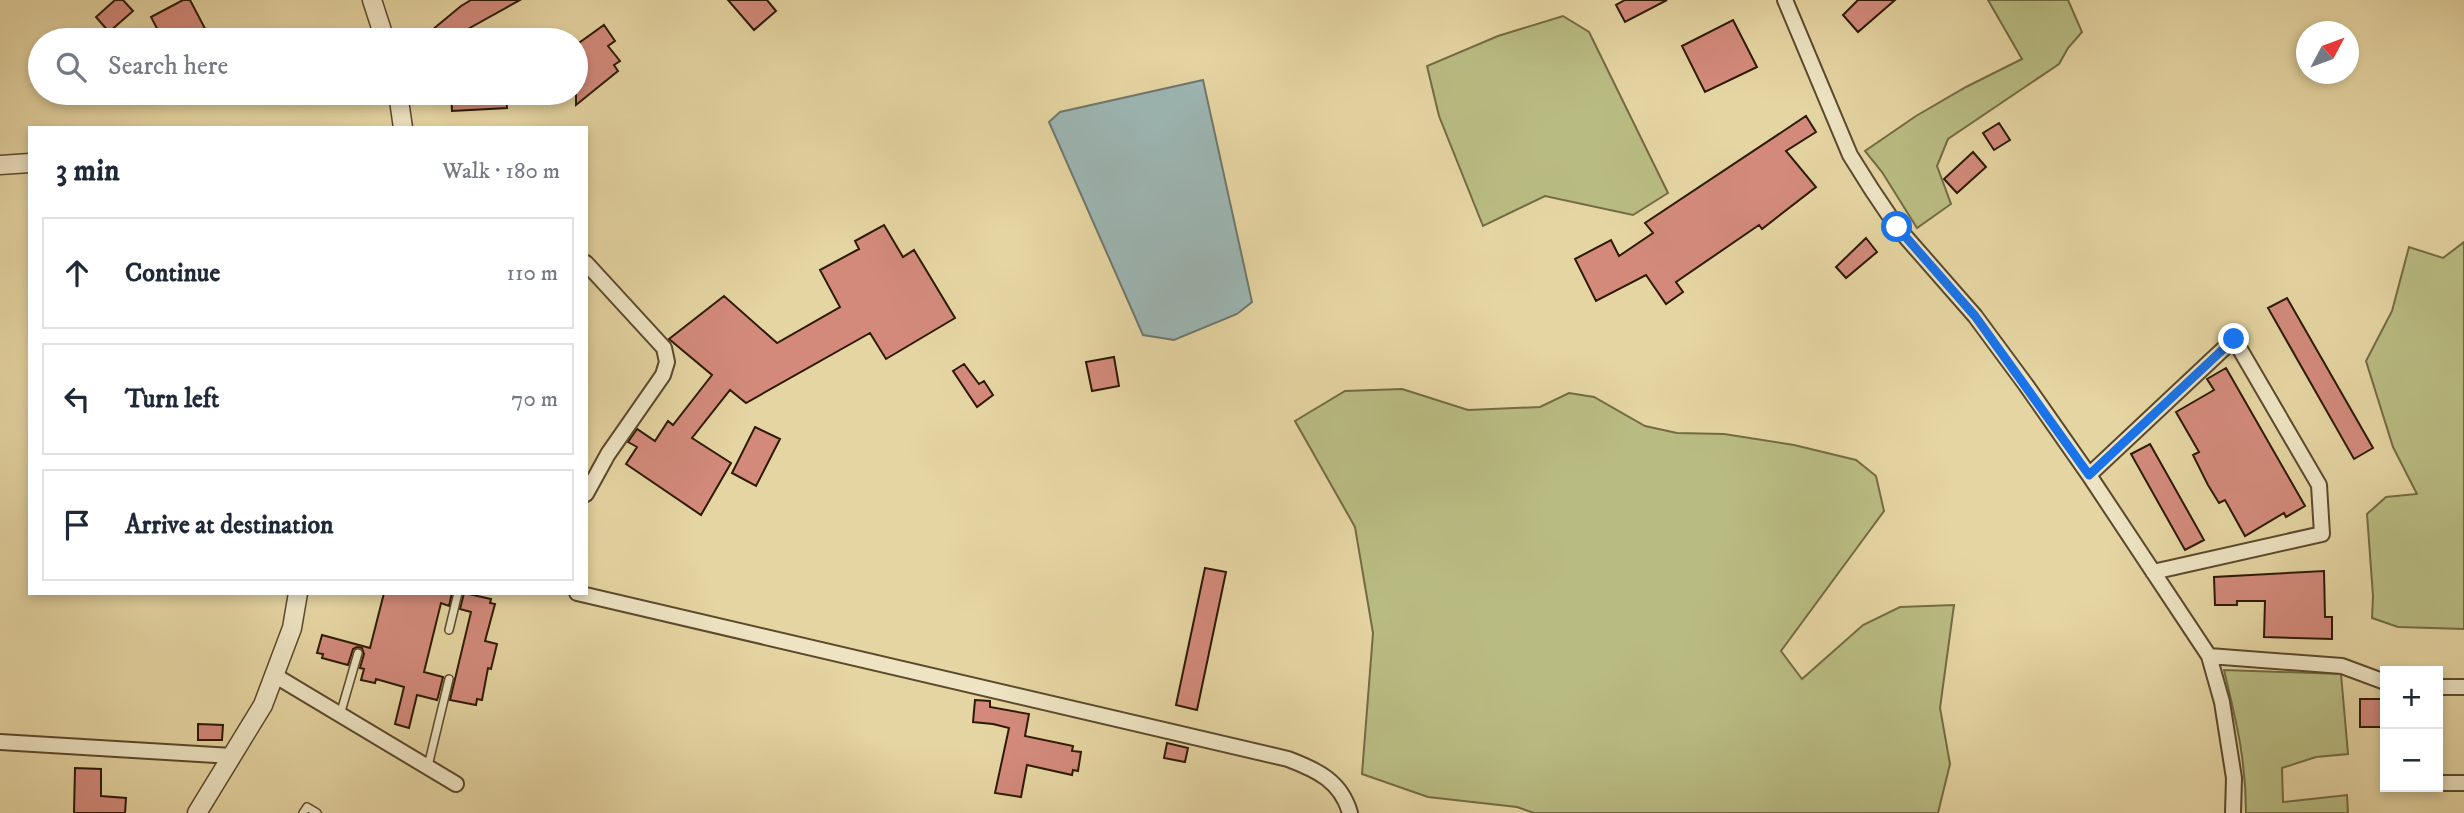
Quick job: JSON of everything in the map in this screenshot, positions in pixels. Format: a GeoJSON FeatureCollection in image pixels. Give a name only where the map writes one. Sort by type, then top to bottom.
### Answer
{"type":"FeatureCollection","features":[{"type":"Feature","properties":{"kind":"street"},"geometry":{"type":"LineString","coordinates":[[372,0],[381,28]]}},
{"type":"Feature","properties":{"kind":"street"},"geometry":{"type":"LineString","coordinates":[[1785,0],[1850,155],[1872,190],[1897,227],[1975,316],[2089,475],[2209,656],[2222,702],[2234,778],[2233,813]]}},
{"type":"Feature","properties":{"kind":"street"},"geometry":{"type":"LineString","coordinates":[[400,105],[403,126]]}},
{"type":"Feature","properties":{"kind":"street"},"geometry":{"type":"LineString","coordinates":[[0,166],[28,163]]}},
{"type":"Feature","properties":{"kind":"street"},"geometry":{"type":"LineString","coordinates":[[588,265],[664,348],[667,362],[663,375],[608,454],[588,490]]}},
{"type":"Feature","properties":{"kind":"street"},"geometry":{"type":"LineString","coordinates":[[2089,475],[2234,339],[2319,485],[2322,534],[2153,572]]}},
{"type":"Feature","properties":{"kind":"street"},"geometry":{"type":"LineString","coordinates":[[197,813],[263,705],[292,628],[298,595]]}},
{"type":"Feature","properties":{"kind":"street"},"geometry":{"type":"LineString","coordinates":[[586,595],[1288,759],[1327,776],[1343,796],[1350,813]]}},
{"type":"Feature","properties":{"kind":"street"},"geometry":{"type":"LineString","coordinates":[[2209,656],[2343,666],[2380,680]]}},
{"type":"Feature","properties":{"kind":"street"},"geometry":{"type":"LineString","coordinates":[[274,676],[456,784]]}},
{"type":"Feature","properties":{"kind":"street"},"geometry":{"type":"LineString","coordinates":[[2443,687],[2464,687]]}},
{"type":"Feature","properties":{"kind":"street"},"geometry":{"type":"LineString","coordinates":[[0,742],[232,755]]}},
{"type":"Feature","properties":{"kind":"street"},"geometry":{"type":"LineString","coordinates":[[2443,783],[2464,783]]}},
{"type":"Feature","properties":{"kind":"lane"},"geometry":{"type":"LineString","coordinates":[[449,630],[457,595]]}},
{"type":"Feature","properties":{"kind":"lane"},"geometry":{"type":"LineString","coordinates":[[340,715],[358,653]]}},
{"type":"Feature","properties":{"kind":"lane"},"geometry":{"type":"LineString","coordinates":[[428,767],[449,679]]}},
{"type":"Feature","properties":{"kind":"lane"},"geometry":{"type":"LineString","coordinates":[[303,813],[307,807],[317,813]]}},
{"type":"Feature","properties":{"kind":"green space"},"geometry":{"type":"Polygon","coordinates":[[[1988,0],[2068,0],[2082,32],[2059,64],[1948,139],[1937,166],[1951,204],[1917,228],[1882,172],[1865,151],[1916,116],[2022,59],[1988,0]]]}},
{"type":"Feature","properties":{"kind":"green space"},"geometry":{"type":"Polygon","coordinates":[[[1563,16],[1589,32],[1668,193],[1633,215],[1545,196],[1483,226],[1439,116],[1427,66],[1498,36],[1563,16]]]}},
{"type":"Feature","properties":{"kind":"green space"},"geometry":{"type":"Polygon","coordinates":[[[2464,242],[2464,629],[2398,627],[2372,618],[2367,514],[2386,497],[2417,494],[2393,447],[2366,361],[2392,311],[2409,247],[2443,258],[2464,242]]]}},
{"type":"Feature","properties":{"kind":"green space"},"geometry":{"type":"Polygon","coordinates":[[[1402,389],[1468,410],[1540,407],[1569,393],[1594,397],[1645,426],[1677,433],[1724,434],[1794,445],[1856,460],[1876,476],[1884,511],[1781,651],[1802,679],[1863,625],[1900,607],[1954,605],[1940,708],[1950,764],[1938,813],[1534,813],[1517,807],[1428,797],[1362,774],[1373,633],[1355,527],[1295,421],[1345,391],[1402,389]]]}},
{"type":"Feature","properties":{"kind":"green space"},"geometry":{"type":"Polygon","coordinates":[[[2224,670],[2341,674],[2348,754],[2316,757],[2282,768],[2283,802],[2347,795],[2348,813],[2246,813],[2242,758],[2224,670]]]}},
{"type":"Feature","properties":{"kind":"water"},"geometry":{"type":"Polygon","coordinates":[[[1203,80],[1252,302],[1237,314],[1174,340],[1143,335],[1049,122],[1060,112],[1203,80]]]}},
{"type":"Feature","properties":{"kind":"building"},"geometry":{"type":"Polygon","coordinates":[[[115,0],[123,0],[133,11],[114,28],[106,28],[96,17],[115,0]]]}},
{"type":"Feature","properties":{"kind":"building"},"geometry":{"type":"Polygon","coordinates":[[[183,0],[190,0],[205,28],[157,28],[151,17],[183,0]]]}},
{"type":"Feature","properties":{"kind":"building"},"geometry":{"type":"Polygon","coordinates":[[[471,0],[520,0],[470,28],[434,28],[471,0]]]}},
{"type":"Feature","properties":{"kind":"building"},"geometry":{"type":"Polygon","coordinates":[[[728,0],[767,0],[776,11],[754,30],[728,0]]]}},
{"type":"Feature","properties":{"kind":"building"},"geometry":{"type":"Polygon","coordinates":[[[1625,0],[1667,0],[1625,22],[1616,5],[1625,0]]]}},
{"type":"Feature","properties":{"kind":"building"},"geometry":{"type":"Polygon","coordinates":[[[1858,0],[1895,0],[1858,32],[1843,15],[1858,0]]]}},
{"type":"Feature","properties":{"kind":"building"},"geometry":{"type":"Polygon","coordinates":[[[1733,20],[1757,67],[1705,92],[1682,46],[1733,20]]]}},
{"type":"Feature","properties":{"kind":"building"},"geometry":{"type":"Polygon","coordinates":[[[604,25],[615,41],[608,46],[620,61],[614,65],[618,71],[588,95],[588,36],[604,25]]]}},
{"type":"Feature","properties":{"kind":"building"},"geometry":{"type":"Polygon","coordinates":[[[452,105],[507,105],[507,108],[452,111],[452,105]]]}},
{"type":"Feature","properties":{"kind":"building"},"geometry":{"type":"Polygon","coordinates":[[[1806,116],[1816,132],[1786,151],[1816,187],[1762,229],[1759,225],[1676,282],[1683,292],[1666,304],[1646,275],[1596,301],[1575,259],[1611,240],[1619,256],[1653,233],[1645,223],[1806,116]]]}},
{"type":"Feature","properties":{"kind":"building"},"geometry":{"type":"Polygon","coordinates":[[[1999,123],[2010,140],[1994,150],[1983,133],[1999,123]]]}},
{"type":"Feature","properties":{"kind":"building"},"geometry":{"type":"Polygon","coordinates":[[[1973,152],[1986,167],[1957,193],[1944,179],[1973,152]]]}},
{"type":"Feature","properties":{"kind":"building"},"geometry":{"type":"Polygon","coordinates":[[[884,225],[903,257],[914,250],[955,318],[886,359],[870,333],[746,403],[730,390],[692,438],[731,463],[701,515],[626,464],[637,447],[628,442],[637,429],[655,441],[668,421],[673,425],[712,375],[669,339],[724,296],[777,343],[840,307],[820,270],[859,249],[855,241],[884,225]]]}},
{"type":"Feature","properties":{"kind":"building"},"geometry":{"type":"Polygon","coordinates":[[[1866,238],[1877,252],[1846,278],[1836,267],[1866,238]]]}},
{"type":"Feature","properties":{"kind":"building"},"geometry":{"type":"Polygon","coordinates":[[[2287,298],[2373,448],[2354,459],[2268,308],[2287,298]]]}},
{"type":"Feature","properties":{"kind":"building"},"geometry":{"type":"Polygon","coordinates":[[[1114,357],[1119,386],[1092,391],[1086,362],[1114,357]]]}},
{"type":"Feature","properties":{"kind":"building"},"geometry":{"type":"Polygon","coordinates":[[[964,364],[979,384],[984,381],[993,395],[977,407],[953,371],[964,364]]]}},
{"type":"Feature","properties":{"kind":"building"},"geometry":{"type":"Polygon","coordinates":[[[2226,368],[2305,506],[2286,517],[2284,513],[2245,536],[2225,500],[2219,503],[2208,485],[2193,455],[2199,452],[2176,412],[2214,390],[2207,379],[2226,368]]]}},
{"type":"Feature","properties":{"kind":"building"},"geometry":{"type":"Polygon","coordinates":[[[755,427],[780,439],[756,486],[732,473],[755,427]]]}},
{"type":"Feature","properties":{"kind":"building"},"geometry":{"type":"Polygon","coordinates":[[[2150,444],[2204,540],[2185,550],[2131,454],[2150,444]]]}},
{"type":"Feature","properties":{"kind":"building"},"geometry":{"type":"Polygon","coordinates":[[[1205,568],[1226,572],[1197,710],[1176,705],[1205,568]]]}},
{"type":"Feature","properties":{"kind":"building"},"geometry":{"type":"Polygon","coordinates":[[[2324,571],[2325,617],[2332,617],[2332,639],[2264,637],[2265,601],[2237,601],[2237,605],[2215,605],[2214,577],[2324,571]]]}},
{"type":"Feature","properties":{"kind":"building"},"geometry":{"type":"Polygon","coordinates":[[[383,595],[452,595],[449,606],[441,603],[424,672],[443,677],[438,697],[437,700],[417,695],[409,728],[395,724],[404,687],[376,679],[375,683],[361,680],[364,669],[360,668],[364,654],[362,648],[353,649],[348,665],[322,658],[323,654],[317,653],[322,635],[370,648],[383,595]]]}},
{"type":"Feature","properties":{"kind":"building"},"geometry":{"type":"Polygon","coordinates":[[[464,595],[491,599],[490,603],[495,604],[485,641],[497,644],[491,669],[488,668],[482,700],[477,699],[476,705],[450,700],[471,612],[460,609],[464,595]]]}},
{"type":"Feature","properties":{"kind":"building"},"geometry":{"type":"Polygon","coordinates":[[[2360,699],[2380,699],[2380,727],[2360,727],[2360,699]]]}},
{"type":"Feature","properties":{"kind":"building"},"geometry":{"type":"Polygon","coordinates":[[[975,700],[990,701],[990,707],[1029,714],[1025,736],[1073,746],[1072,751],[1081,752],[1078,771],[1073,770],[1072,775],[1027,765],[1021,797],[995,793],[1009,728],[973,722],[975,700]]]}},
{"type":"Feature","properties":{"kind":"building"},"geometry":{"type":"Polygon","coordinates":[[[198,724],[223,725],[222,740],[198,740],[198,724]]]}},
{"type":"Feature","properties":{"kind":"building"},"geometry":{"type":"Polygon","coordinates":[[[1167,743],[1188,748],[1185,762],[1164,758],[1167,743]]]}},
{"type":"Feature","properties":{"kind":"building"},"geometry":{"type":"Polygon","coordinates":[[[75,768],[101,769],[101,796],[126,798],[125,813],[74,813],[75,768]]]}},
{"type":"Feature","properties":{"kind":"route"},"geometry":{"type":"LineString","coordinates":[[1897,227],[1975,316],[2089,475],[2234,339]]}}]}
